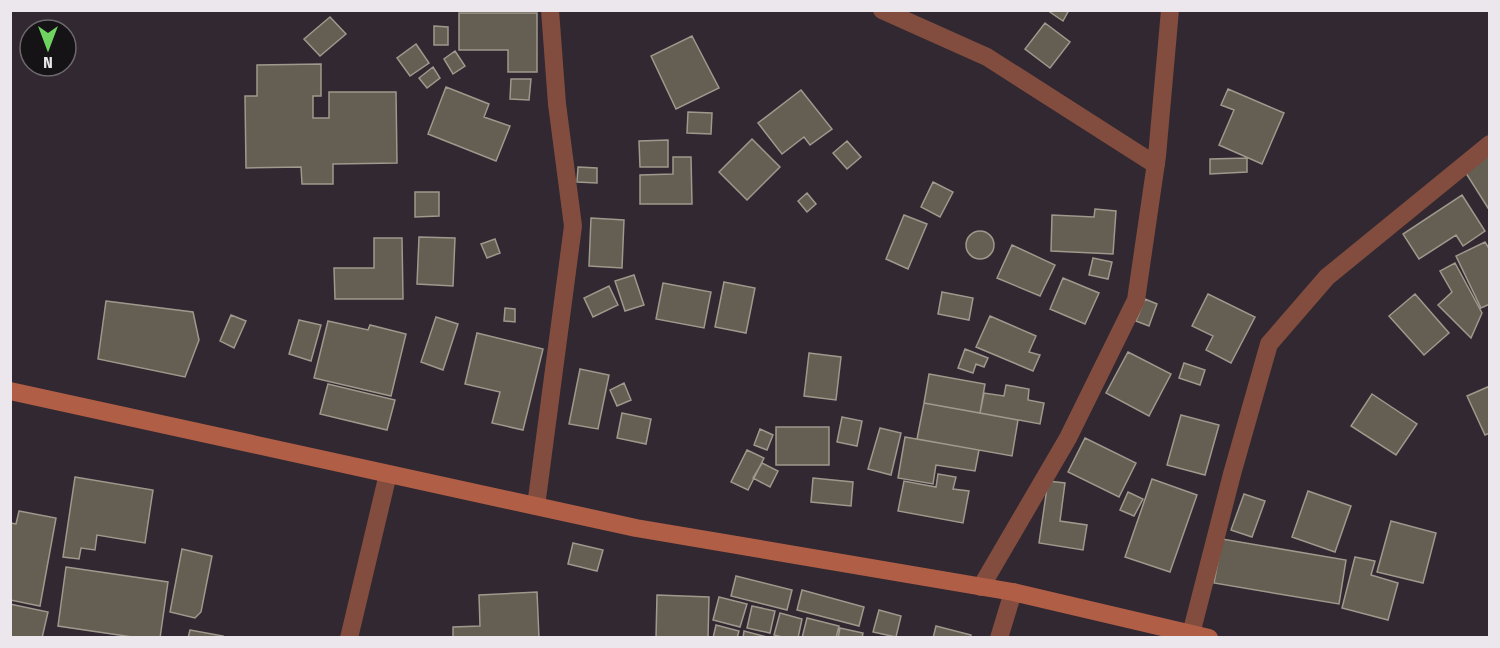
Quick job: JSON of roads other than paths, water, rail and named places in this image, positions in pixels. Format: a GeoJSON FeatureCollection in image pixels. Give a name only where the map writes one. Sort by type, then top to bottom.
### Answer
{"type":"FeatureCollection","features":[{"type":"Feature","properties":{"kind":"street"},"geometry":{"type":"LineString","coordinates":[[536,506],[573,226],[557,104],[550,10]]}},
{"type":"Feature","properties":{"kind":"street"},"geometry":{"type":"LineString","coordinates":[[882,10],[987,57],[1156,165]]}},
{"type":"Feature","properties":{"kind":"street"},"geometry":{"type":"LineString","coordinates":[[981,587],[1068,438],[1136,300],[1156,165],[1170,10]]}},
{"type":"Feature","properties":{"kind":"street"},"geometry":{"type":"LineString","coordinates":[[1191,634],[1232,474],[1269,344],[1327,277],[1490,144]]}},
{"type":"Feature","properties":{"kind":"street"},"geometry":{"type":"LineString","coordinates":[[10,391],[636,528],[1013,592],[1209,638]]}},
{"type":"Feature","properties":{"kind":"street"},"geometry":{"type":"LineString","coordinates":[[348,638],[388,474]]}},
{"type":"Feature","properties":{"kind":"street"},"geometry":{"type":"LineString","coordinates":[[999,638],[1013,592]]}}]}
